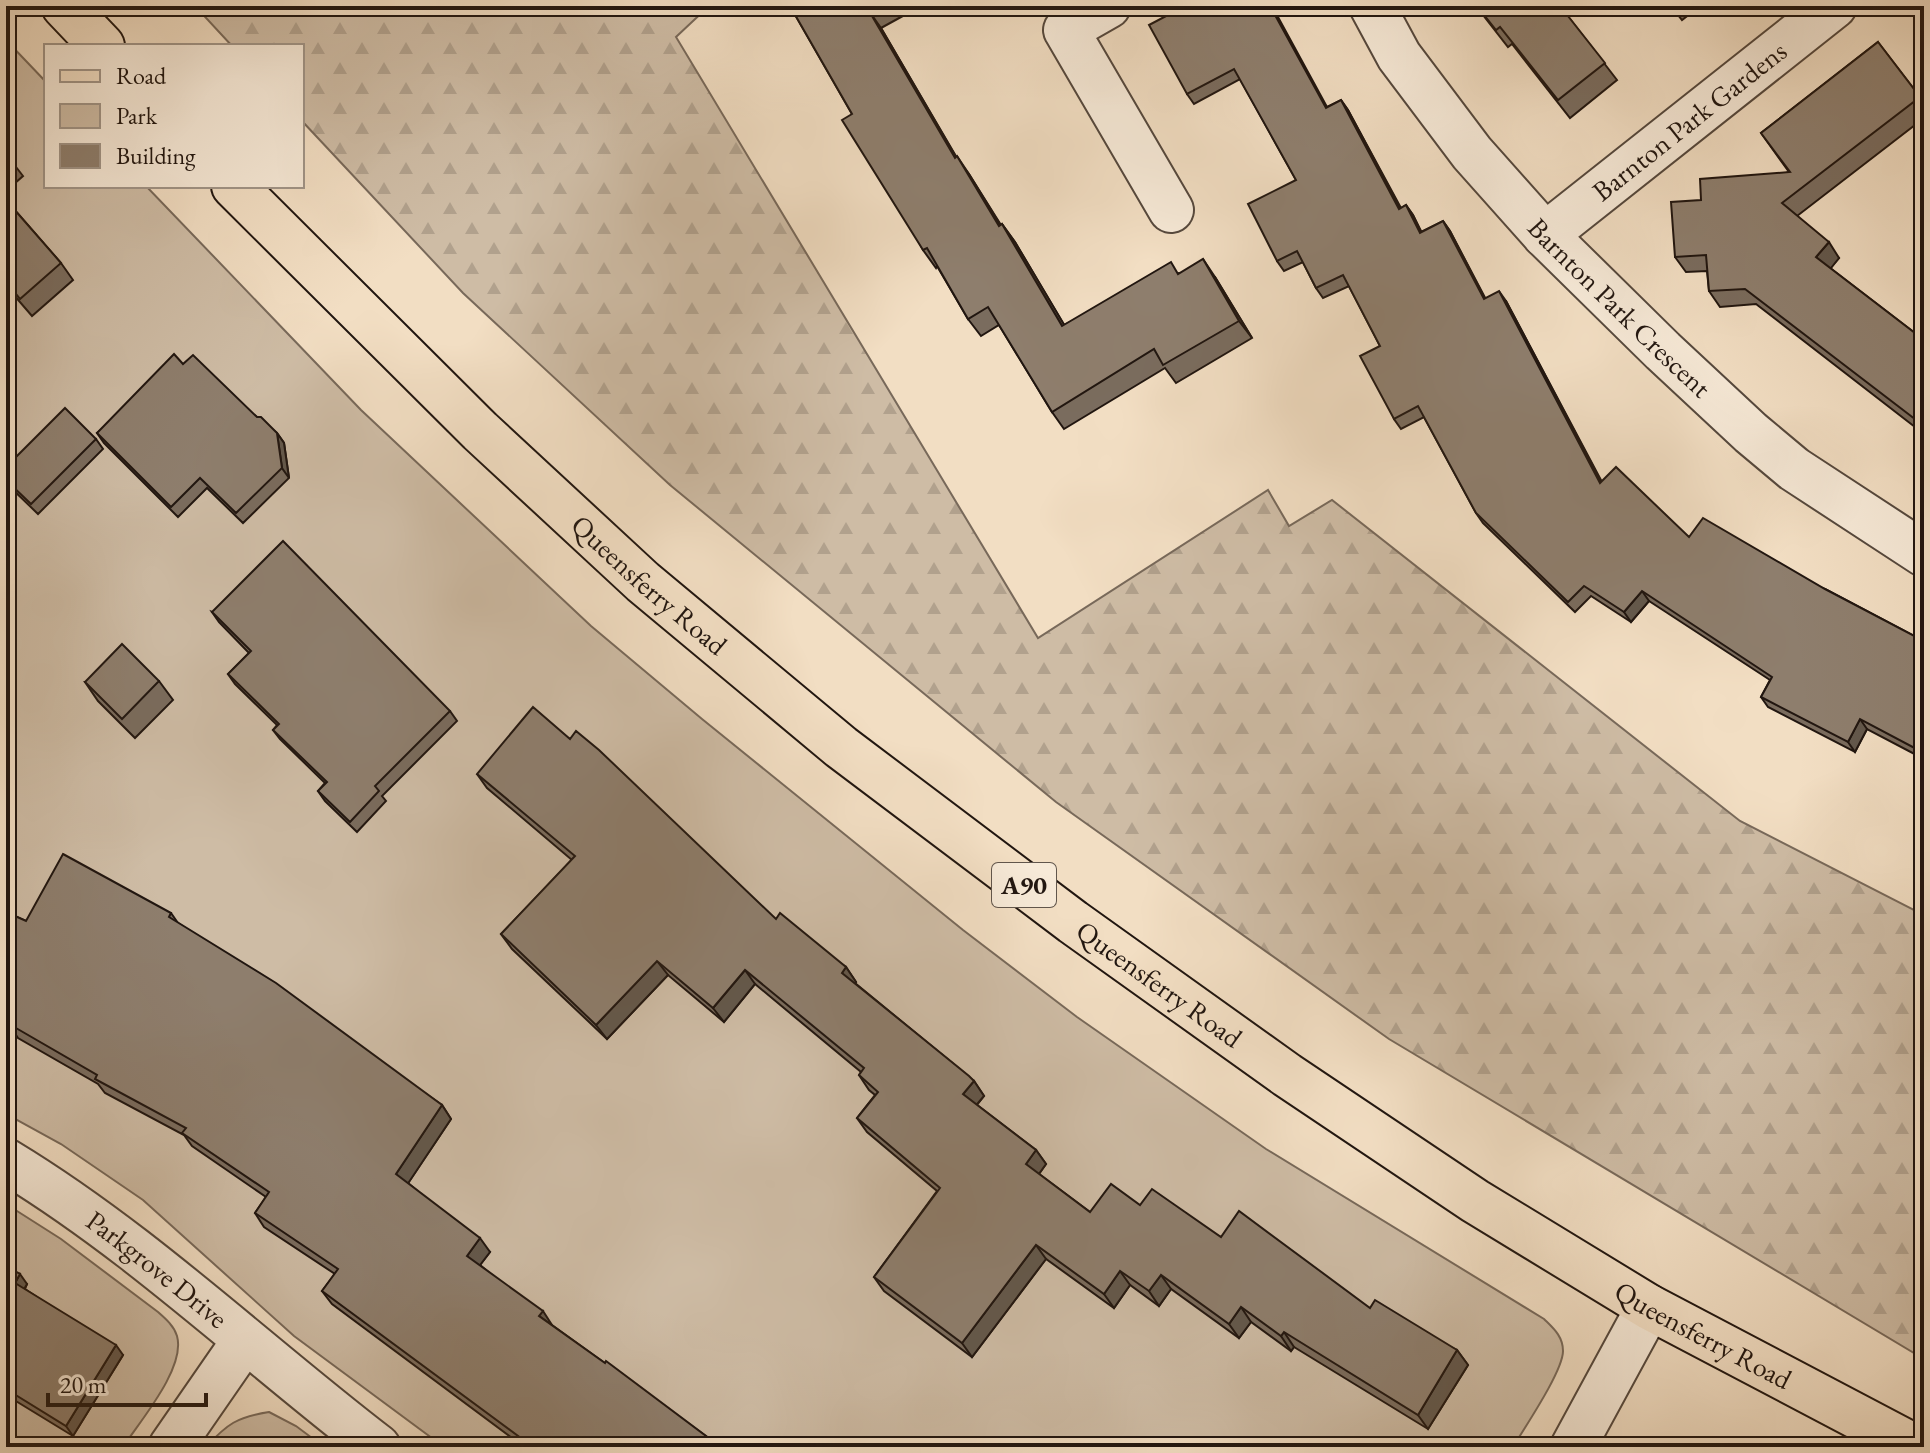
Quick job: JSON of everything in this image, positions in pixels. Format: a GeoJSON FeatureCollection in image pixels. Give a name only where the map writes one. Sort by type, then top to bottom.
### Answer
{"type":"FeatureCollection","features":[{"type":"Feature","properties":{"kind":"main road"},"geometry":{"type":"LineString","coordinates":[[64,6],[100,44]]}},
{"type":"Feature","properties":{"kind":"main road","name":"Queensferry Road"},"geometry":{"type":"LineString","coordinates":[[236,188],[480,431],[608,550],[841,747],[1073,922],[1287,1075],[1475,1201],[1649,1307],[1915,1447]]}},
{"type":"Feature","properties":{"kind":"street"},"geometry":{"type":"LineString","coordinates":[[1108,6],[1058,18],[1171,210]]}},
{"type":"Feature","properties":{"kind":"street","name":"Barnton Park Crescent"},"geometry":{"type":"LineString","coordinates":[[1372,6],[1399,56],[1472,153],[1545,235],[1663,351],[1794,469],[1924,554]]}},
{"type":"Feature","properties":{"kind":"street","name":"Barnton Park Gardens"},"geometry":{"type":"LineString","coordinates":[[1545,235],[1834,6]]}},
{"type":"Feature","properties":{"kind":"street","name":"Parkgrove Drive"},"geometry":{"type":"LineString","coordinates":[[6,1161],[111,1230],[378,1447]]}},
{"type":"Feature","properties":{"kind":"street"},"geometry":{"type":"LineString","coordinates":[[1573,1447],[1649,1307]]}},
{"type":"Feature","properties":{"kind":"street"},"geometry":{"type":"LineString","coordinates":[[171,1447],[245,1340]]}},
{"type":"Feature","properties":{"kind":"green space"},"geometry":{"type":"Polygon","coordinates":[[[195,6],[709,6],[676,37],[1038,638],[1268,490],[1289,526],[1332,500],[1740,821],[1924,915],[1924,1359],[1389,1039],[1056,802],[670,485],[463,293],[304,123],[304,44],[230,44],[195,6]]]}},
{"type":"Feature","properties":{"kind":"green space"},"geometry":{"type":"Polygon","coordinates":[[[6,40],[44,80],[44,188],[148,188],[361,410],[591,626],[702,719],[963,930],[1077,1017],[1266,1149],[1544,1319],[1557,1333],[1563,1351],[1557,1372],[1513,1447],[444,1447],[294,1336],[143,1200],[61,1144],[6,1114],[6,40]]]}},
{"type":"Feature","properties":{"kind":"green space"},"geometry":{"type":"Polygon","coordinates":[[[6,1204],[61,1239],[158,1312],[176,1332],[178,1349],[175,1363],[150,1409],[123,1447],[6,1447],[6,1204]]]}},
{"type":"Feature","properties":{"kind":"green space"},"geometry":{"type":"Polygon","coordinates":[[[269,1412],[296,1426],[324,1447],[206,1447],[233,1423],[269,1412]]]}},
{"type":"Feature","properties":{"kind":"building"},"geometry":{"type":"Polygon","coordinates":[[[790,6],[878,6],[869,11],[955,158],[957,156],[999,226],[1002,224],[1062,326],[1171,262],[1178,274],[1203,259],[1239,321],[1163,365],[1154,349],[1052,412],[988,307],[968,319],[927,248],[923,250],[842,120],[852,114],[790,6]]]}},
{"type":"Feature","properties":{"kind":"building"},"geometry":{"type":"Polygon","coordinates":[[[1185,6],[1270,6],[1326,108],[1341,100],[1399,209],[1406,205],[1420,233],[1443,221],[1484,299],[1499,291],[1600,483],[1616,467],[1689,537],[1703,518],[1825,589],[1924,641],[1924,753],[1860,719],[1848,742],[1761,697],[1772,677],[1642,591],[1624,612],[1584,586],[1568,602],[1476,513],[1418,406],[1394,419],[1360,356],[1380,346],[1343,275],[1316,288],[1297,251],[1277,261],[1248,204],[1296,180],[1234,69],[1187,94],[1149,25],[1185,6]]]}},
{"type":"Feature","properties":{"kind":"building"},"geometry":{"type":"Polygon","coordinates":[[[1477,6],[1560,6],[1605,63],[1558,100],[1500,27],[1496,30],[1477,6]]]}},
{"type":"Feature","properties":{"kind":"building"},"geometry":{"type":"Polygon","coordinates":[[[1878,42],[1920,97],[1782,203],[1829,242],[1816,257],[1924,340],[1924,426],[1745,289],[1709,291],[1706,255],[1675,257],[1671,202],[1701,200],[1700,179],[1790,172],[1761,133],[1878,42]]]}},
{"type":"Feature","properties":{"kind":"building"},"geometry":{"type":"Polygon","coordinates":[[[6,200],[61,263],[20,299],[6,282],[6,200]]]}},
{"type":"Feature","properties":{"kind":"building"},"geometry":{"type":"Polygon","coordinates":[[[174,354],[183,364],[193,355],[277,433],[282,468],[236,513],[200,478],[171,507],[97,433],[174,354]]]}},
{"type":"Feature","properties":{"kind":"building"},"geometry":{"type":"Polygon","coordinates":[[[65,408],[96,439],[31,504],[6,480],[6,467],[65,408]]]}},
{"type":"Feature","properties":{"kind":"building"},"geometry":{"type":"Polygon","coordinates":[[[283,541],[450,711],[375,786],[379,791],[350,822],[318,791],[327,782],[273,730],[279,724],[228,674],[251,651],[212,612],[283,541]]]}},
{"type":"Feature","properties":{"kind":"building"},"geometry":{"type":"Polygon","coordinates":[[[122,644],[159,681],[122,719],[85,682],[122,644]]]}},
{"type":"Feature","properties":{"kind":"building"},"geometry":{"type":"Polygon","coordinates":[[[533,707],[570,739],[576,731],[599,750],[776,919],[780,913],[846,967],[842,973],[969,1076],[974,1081],[963,1094],[1036,1150],[1026,1164],[1090,1212],[1111,1184],[1140,1205],[1152,1189],[1221,1237],[1239,1211],[1370,1308],[1375,1300],[1457,1350],[1418,1415],[1284,1332],[1281,1336],[1241,1307],[1229,1324],[1161,1275],[1149,1291],[1120,1271],[1104,1294],[1036,1245],[962,1343],[874,1277],[940,1188],[857,1118],[878,1092],[859,1075],[864,1068],[745,970],[713,1008],[657,961],[596,1025],[501,934],[575,856],[477,774],[533,707]]]}},
{"type":"Feature","properties":{"kind":"building"},"geometry":{"type":"Polygon","coordinates":[[[63,854],[171,913],[169,917],[276,983],[442,1105],[396,1174],[480,1238],[467,1256],[543,1311],[539,1316],[606,1361],[714,1442],[710,1447],[533,1447],[322,1291],[338,1269],[255,1213],[269,1192],[182,1133],[186,1128],[95,1079],[97,1075],[9,1024],[13,1017],[6,1015],[6,912],[26,921],[63,854]]]}},
{"type":"Feature","properties":{"kind":"building"},"geometry":{"type":"Polygon","coordinates":[[[6,1266],[20,1274],[15,1283],[116,1345],[66,1426],[6,1389],[6,1266]]]}}]}
